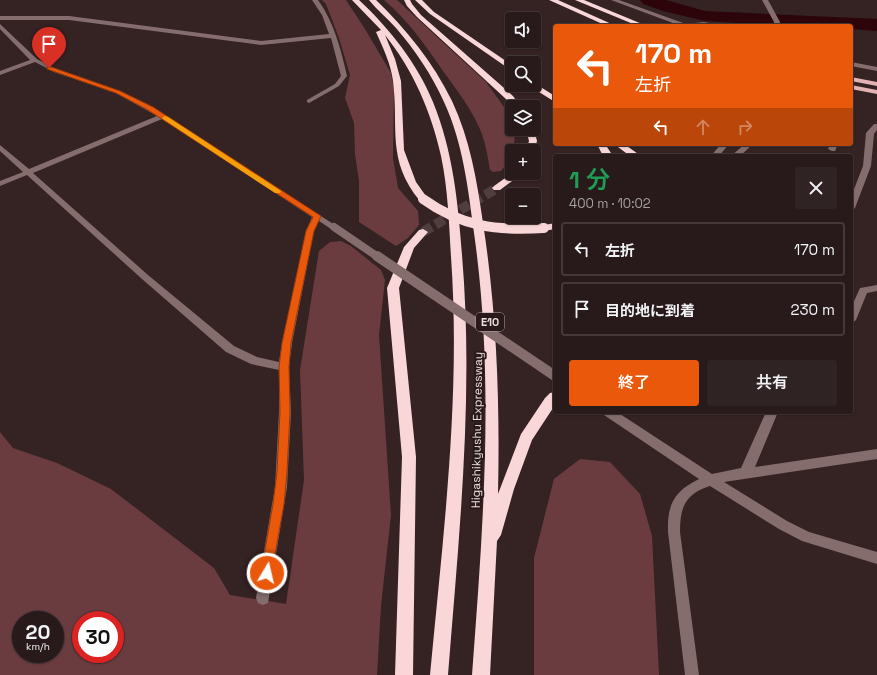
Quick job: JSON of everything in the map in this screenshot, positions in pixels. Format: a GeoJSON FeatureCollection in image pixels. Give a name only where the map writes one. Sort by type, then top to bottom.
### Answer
{"type":"FeatureCollection","features":[{"type":"Feature","properties":{"kind":"highway","name":"Higashikyushu Expressway"},"geometry":{"type":"LineString","coordinates":[[355,0],[373,16],[409,64],[428,101],[438,128],[449,173],[460,284],[460,406],[439,675]]}},
{"type":"Feature","properties":{"kind":"highway","name":"Higashikyushu Expressway"},"geometry":{"type":"LineString","coordinates":[[372,0],[383,10],[414,46],[438,80],[455,118],[468,164],[483,247],[493,372],[488,550],[481,675]]}},
{"type":"Feature","properties":{"kind":"highway"},"geometry":{"type":"LineString","coordinates":[[407,0],[419,16],[512,100]]}},
{"type":"Feature","properties":{"kind":"highway"},"geometry":{"type":"LineString","coordinates":[[418,0],[432,13],[505,64]]}},
{"type":"Feature","properties":{"kind":"highway"},"geometry":{"type":"LineString","coordinates":[[552,0],[608,24]]}},
{"type":"Feature","properties":{"kind":"highway"},"geometry":{"type":"LineString","coordinates":[[578,0],[639,24]]}},
{"type":"Feature","properties":{"kind":"highway"},"geometry":{"type":"LineString","coordinates":[[373,16],[384,40],[397,81],[400,150],[403,161],[410,181],[423,199],[446,215],[470,224],[507,230],[553,226]]}},
{"type":"Feature","properties":{"kind":"highway"},"geometry":{"type":"LineString","coordinates":[[541,90],[553,99]]}},
{"type":"Feature","properties":{"kind":"highway"},"geometry":{"type":"LineString","coordinates":[[621,146],[633,154]]}},
{"type":"Feature","properties":{"kind":"highway"},"geometry":{"type":"LineString","coordinates":[[497,188],[508,180]]}},
{"type":"Feature","properties":{"kind":"highway"},"geometry":{"type":"LineString","coordinates":[[404,675],[408,457],[393,288],[409,247],[423,232]]}},
{"type":"Feature","properties":{"kind":"highway"},"geometry":{"type":"LineString","coordinates":[[488,550],[507,489],[526,438],[553,399]]}},
{"type":"Feature","properties":{"kind":"main road"},"geometry":{"type":"LineString","coordinates":[[853,79],[877,84]]}},
{"type":"Feature","properties":{"kind":"main road"},"geometry":{"type":"LineString","coordinates":[[853,87],[877,92]]}},
{"type":"Feature","properties":{"kind":"street"},"geometry":{"type":"LineString","coordinates":[[309,101],[337,84],[344,76],[324,13],[315,0]]}},
{"type":"Feature","properties":{"kind":"street"},"geometry":{"type":"LineString","coordinates":[[614,0],[680,24]]}},
{"type":"Feature","properties":{"kind":"street"},"geometry":{"type":"LineString","coordinates":[[765,0],[776,22]]}},
{"type":"Feature","properties":{"kind":"street"},"geometry":{"type":"LineString","coordinates":[[0,18],[69,18],[261,43],[331,36]]}},
{"type":"Feature","properties":{"kind":"street"},"geometry":{"type":"LineString","coordinates":[[0,26],[35,60],[56,71],[118,92],[163,116],[334,227],[553,375]]}},
{"type":"Feature","properties":{"kind":"street"},"geometry":{"type":"LineString","coordinates":[[0,73],[35,60]]}},
{"type":"Feature","properties":{"kind":"street"},"geometry":{"type":"LineString","coordinates":[[853,64],[877,69]]}},
{"type":"Feature","properties":{"kind":"street"},"geometry":{"type":"LineString","coordinates":[[0,184],[163,116]]}},
{"type":"Feature","properties":{"kind":"street"},"geometry":{"type":"LineString","coordinates":[[853,202],[866,166],[870,133],[877,126]]}},
{"type":"Feature","properties":{"kind":"street"},"geometry":{"type":"LineString","coordinates":[[717,154],[723,146]]}},
{"type":"Feature","properties":{"kind":"street"},"geometry":{"type":"LineString","coordinates":[[737,154],[747,146]]}},
{"type":"Feature","properties":{"kind":"street"},"geometry":{"type":"LineString","coordinates":[[0,147],[230,349],[255,361],[284,367]]}},
{"type":"Feature","properties":{"kind":"street"},"geometry":{"type":"LineString","coordinates":[[263,598],[279,504],[285,412],[284,367],[287,343],[310,231],[317,216]]}},
{"type":"Feature","properties":{"kind":"street"},"geometry":{"type":"LineString","coordinates":[[853,315],[863,290],[877,288]]}},
{"type":"Feature","properties":{"kind":"street"},"geometry":{"type":"LineString","coordinates":[[611,414],[676,458],[796,532],[806,537],[877,558]]}},
{"type":"Feature","properties":{"kind":"street"},"geometry":{"type":"LineString","coordinates":[[744,473],[751,463],[771,414]]}},
{"type":"Feature","properties":{"kind":"street"},"geometry":{"type":"LineString","coordinates":[[692,675],[674,532],[675,512],[678,502],[693,488],[711,479],[877,454]]}},
{"type":"Feature","properties":{"kind":"shaded area"},"geometry":{"type":"Polygon","coordinates":[[[322,0],[346,0],[391,73],[394,89],[393,158],[398,188],[418,211],[419,225],[408,238],[396,246],[359,222],[359,181],[355,154],[354,123],[345,98],[350,75],[339,38],[326,4],[322,0]]]}},
{"type":"Feature","properties":{"kind":"shaded area"},"geometry":{"type":"Polygon","coordinates":[[[384,0],[397,0],[486,82],[504,107],[505,136],[515,136],[514,144],[505,144],[505,166],[501,171],[493,172],[490,170],[482,134],[474,117],[459,93],[416,33],[384,0]]]}},
{"type":"Feature","properties":{"kind":"shaded area"},"geometry":{"type":"Polygon","coordinates":[[[341,241],[351,246],[381,270],[385,280],[379,335],[391,515],[381,606],[377,675],[0,675],[0,432],[13,448],[57,463],[111,489],[214,568],[230,595],[286,604],[304,480],[300,370],[319,251],[330,242],[341,241]]]}},
{"type":"Feature","properties":{"kind":"shaded area"},"geometry":{"type":"Polygon","coordinates":[[[580,459],[610,462],[640,494],[652,536],[659,675],[534,675],[534,558],[554,479],[580,459]]]}},
{"type":"Feature","properties":{"kind":"waterway"},"geometry":{"type":"LineString","coordinates":[[649,0],[669,7],[705,16],[877,25]]}},
{"type":"Feature","properties":{"kind":"tunnel"},"geometry":{"type":"LineString","coordinates":[[423,232],[497,188]]}},
{"type":"Feature","properties":{"kind":"slow traffic"},"geometry":{"type":"LineString","coordinates":[[165,118],[278,191]]}},
{"type":"Feature","properties":{"kind":"route"},"geometry":{"type":"LineString","coordinates":[[49,68],[109,88],[151,109],[317,216],[310,231],[287,343],[284,367],[285,412],[282,472],[279,504],[267,573]]}}]}
